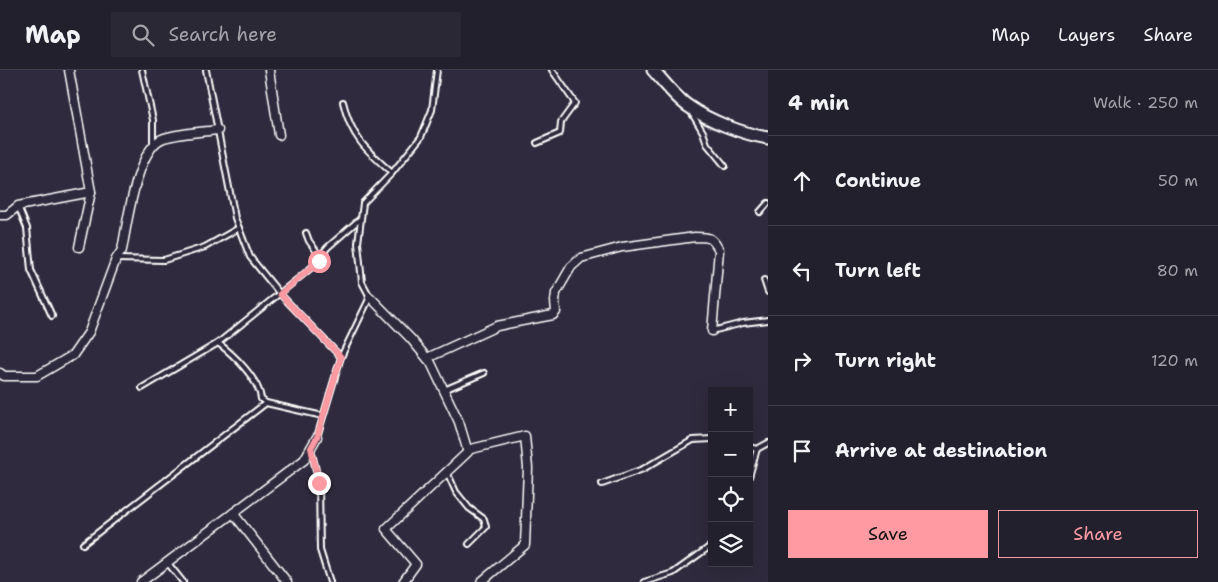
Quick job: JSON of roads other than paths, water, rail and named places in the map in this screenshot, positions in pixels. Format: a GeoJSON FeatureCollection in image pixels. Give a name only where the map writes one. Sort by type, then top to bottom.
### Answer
{"type":"FeatureCollection","features":[{"type":"Feature","properties":{"kind":"main road"},"geometry":{"type":"LineString","coordinates":[[653,70],[688,106],[728,125],[768,138]]}},
{"type":"Feature","properties":{"kind":"street"},"geometry":{"type":"LineString","coordinates":[[69,70],[91,192],[79,247]]}},
{"type":"Feature","properties":{"kind":"street"},"geometry":{"type":"LineString","coordinates":[[269,70],[279,135]]}},
{"type":"Feature","properties":{"kind":"street"},"geometry":{"type":"LineString","coordinates":[[0,373],[4,376],[37,376],[73,355],[89,332],[116,260],[122,250],[137,178],[153,144],[163,138],[218,130]]}},
{"type":"Feature","properties":{"kind":"street"},"geometry":{"type":"LineString","coordinates":[[0,215],[7,215],[18,206],[91,192]]}},
{"type":"Feature","properties":{"kind":"street"},"geometry":{"type":"LineString","coordinates":[[427,358],[497,326],[553,315],[556,312],[556,292],[571,267],[582,258],[622,246],[695,237],[707,237],[713,240],[719,250],[712,331]]}},
{"type":"Feature","properties":{"kind":"street"},"geometry":{"type":"LineString","coordinates":[[370,297],[411,339],[431,363],[459,422],[468,452],[386,529],[416,564],[403,582]]}},
{"type":"Feature","properties":{"kind":"street"},"geometry":{"type":"LineString","coordinates":[[467,450],[525,436],[528,468],[525,545],[481,582]]}},
{"type":"Feature","properties":{"kind":"street"},"geometry":{"type":"LineString","coordinates":[[141,582],[304,460],[317,437]]}},
{"type":"Feature","properties":{"kind":"street"},"geometry":{"type":"LineString","coordinates":[[233,513],[287,582]]}},
{"type":"Feature","properties":{"kind":"lane"},"geometry":{"type":"LineString","coordinates":[[142,70],[153,120],[153,144]]}},
{"type":"Feature","properties":{"kind":"lane"},"geometry":{"type":"LineString","coordinates":[[206,70],[236,218],[250,257],[280,294],[341,357]]}},
{"type":"Feature","properties":{"kind":"lane"},"geometry":{"type":"LineString","coordinates":[[317,437],[341,357],[370,297],[362,282],[358,243],[362,203],[392,172],[421,137],[432,110],[437,70]]}},
{"type":"Feature","properties":{"kind":"lane"},"geometry":{"type":"LineString","coordinates":[[537,143],[560,133],[561,122],[575,103],[552,70]]}},
{"type":"Feature","properties":{"kind":"lane"},"geometry":{"type":"LineString","coordinates":[[342,102],[358,140],[392,172]]}},
{"type":"Feature","properties":{"kind":"lane"},"geometry":{"type":"LineString","coordinates":[[688,106],[703,132],[707,144],[725,166]]}},
{"type":"Feature","properties":{"kind":"lane"},"geometry":{"type":"LineString","coordinates":[[760,212],[768,203]]}},
{"type":"Feature","properties":{"kind":"lane"},"geometry":{"type":"LineString","coordinates":[[18,206],[27,228],[31,270],[52,316]]}},
{"type":"Feature","properties":{"kind":"lane"},"geometry":{"type":"LineString","coordinates":[[142,388],[218,343],[319,261],[320,256],[328,246],[361,219]]}},
{"type":"Feature","properties":{"kind":"lane"},"geometry":{"type":"LineString","coordinates":[[116,260],[164,260],[205,247],[239,228]]}},
{"type":"Feature","properties":{"kind":"lane"},"geometry":{"type":"LineString","coordinates":[[306,233],[309,241],[320,256]]}},
{"type":"Feature","properties":{"kind":"lane"},"geometry":{"type":"LineString","coordinates":[[764,280],[768,292]]}},
{"type":"Feature","properties":{"kind":"lane"},"geometry":{"type":"LineString","coordinates":[[712,331],[743,323],[768,320]]}},
{"type":"Feature","properties":{"kind":"lane"},"geometry":{"type":"LineString","coordinates":[[218,343],[228,350],[255,382],[260,391],[261,399],[266,403],[323,416]]}},
{"type":"Feature","properties":{"kind":"lane"},"geometry":{"type":"LineString","coordinates":[[444,390],[484,373]]}},
{"type":"Feature","properties":{"kind":"lane"},"geometry":{"type":"LineString","coordinates":[[83,544],[266,403]]}},
{"type":"Feature","properties":{"kind":"lane"},"geometry":{"type":"LineString","coordinates":[[602,484],[643,469],[694,440],[708,439]]}},
{"type":"Feature","properties":{"kind":"lane"},"geometry":{"type":"LineString","coordinates":[[753,448],[757,449],[768,443]]}},
{"type":"Feature","properties":{"kind":"lane"},"geometry":{"type":"LineString","coordinates":[[311,448],[319,483],[320,550],[330,582]]}},
{"type":"Feature","properties":{"kind":"lane"},"geometry":{"type":"LineString","coordinates":[[753,463],[757,449]]}},
{"type":"Feature","properties":{"kind":"lane"},"geometry":{"type":"LineString","coordinates":[[447,472],[456,492],[470,508],[484,519],[486,527],[469,544]]}},
{"type":"Feature","properties":{"kind":"lane"},"geometry":{"type":"LineString","coordinates":[[644,582],[673,573],[708,548]]}},
{"type":"Feature","properties":{"kind":"lane"},"geometry":{"type":"LineString","coordinates":[[167,562],[183,582]]}}]}
